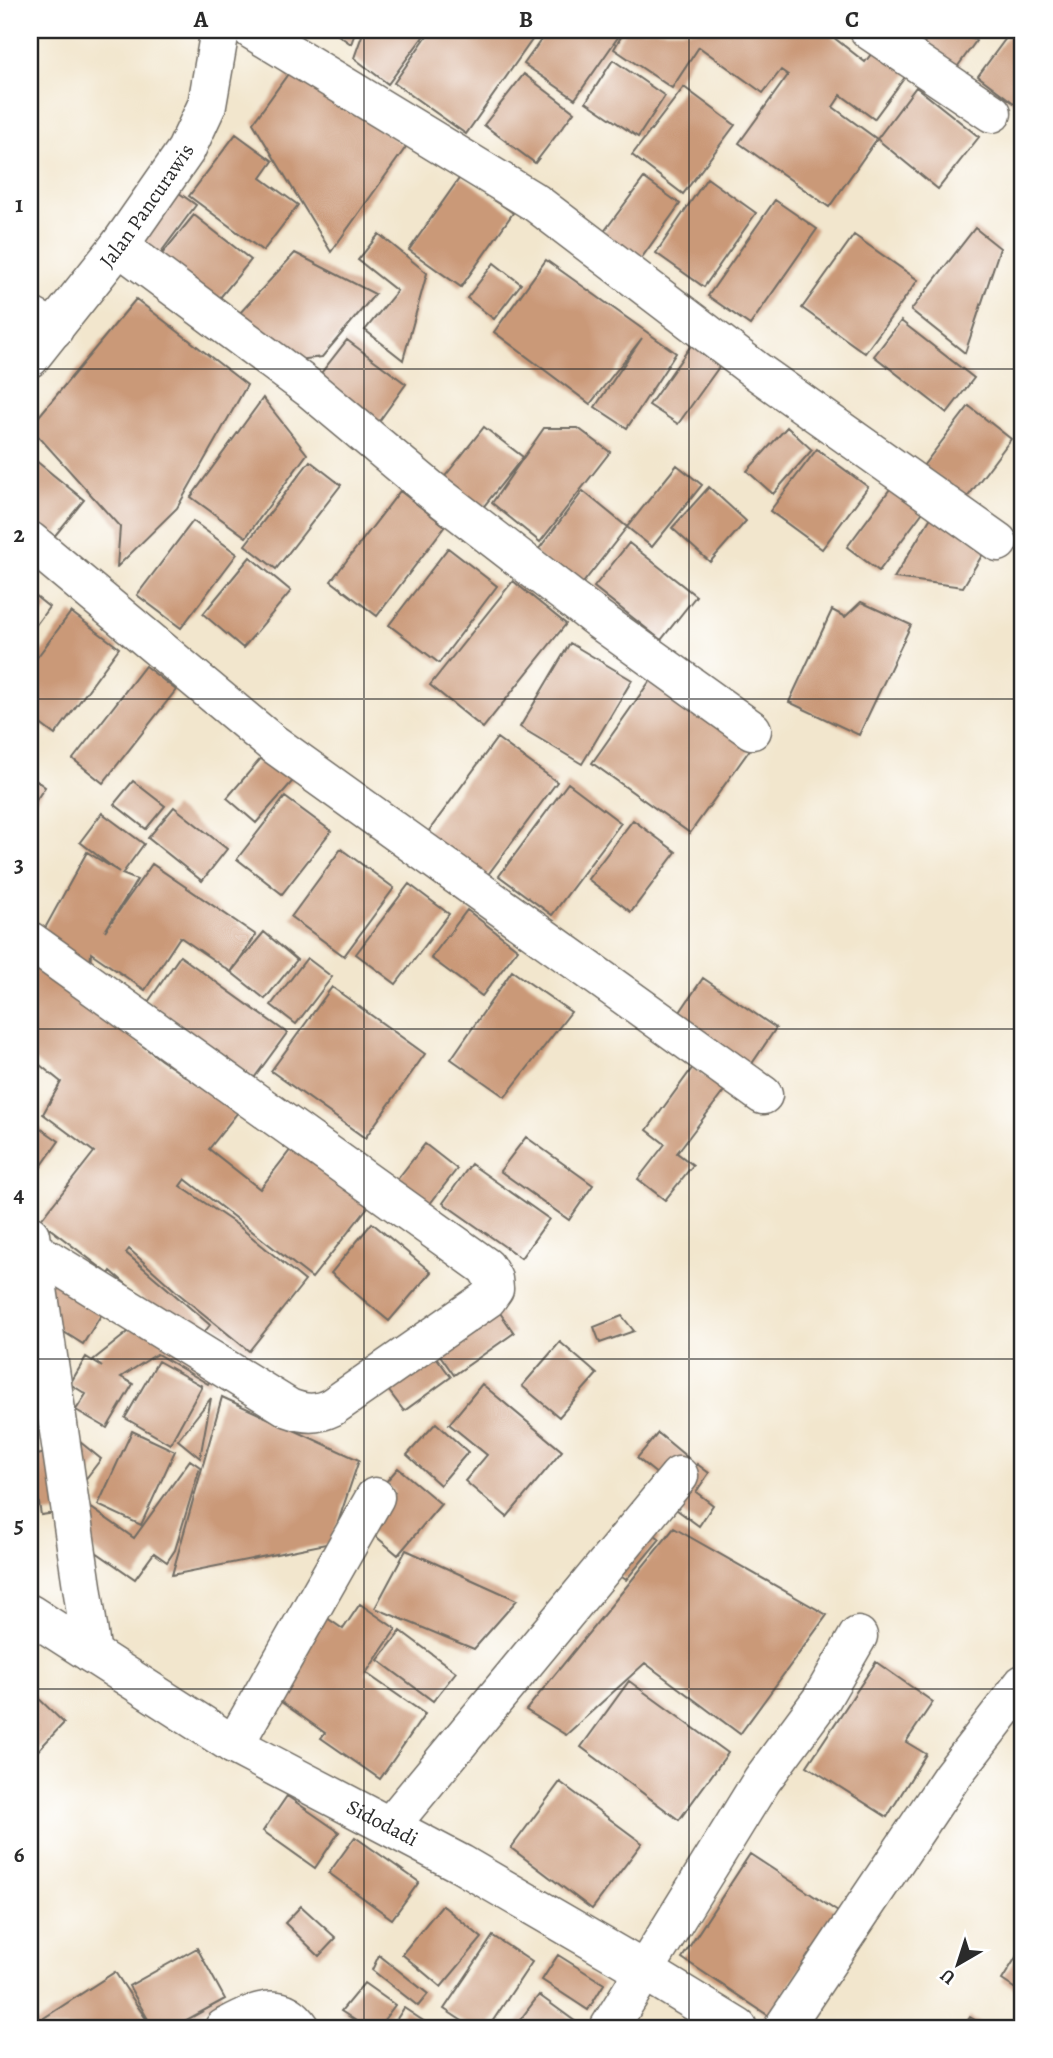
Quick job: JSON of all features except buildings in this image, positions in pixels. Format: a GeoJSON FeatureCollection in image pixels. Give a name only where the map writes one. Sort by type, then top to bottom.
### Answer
{"type":"FeatureCollection","features":[{"type":"Feature","properties":{"kind":"street","name":"Jalan Pancurawis"},"geometry":{"type":"LineString","coordinates":[[30,358],[42,323],[119,246],[186,150],[207,105],[220,30]]}},
{"type":"Feature","properties":{"kind":"street"},"geometry":{"type":"LineString","coordinates":[[252,30],[536,203],[758,372],[998,542]]}},
{"type":"Feature","properties":{"kind":"street"},"geometry":{"type":"LineString","coordinates":[[869,30],[992,113]]}},
{"type":"Feature","properties":{"kind":"street"},"geometry":{"type":"LineString","coordinates":[[119,246],[309,388],[431,490],[598,620],[752,730]]}},
{"type":"Feature","properties":{"kind":"street"},"geometry":{"type":"LineString","coordinates":[[30,541],[271,743],[763,1095]]}},
{"type":"Feature","properties":{"kind":"street"},"geometry":{"type":"LineString","coordinates":[[30,941],[486,1267],[493,1279],[494,1289],[487,1299],[332,1407],[305,1414],[289,1408],[31,1244]]}},
{"type":"Feature","properties":{"kind":"street"},"geometry":{"type":"LineString","coordinates":[[31,1244],[92,1654]]}},
{"type":"Feature","properties":{"kind":"street"},"geometry":{"type":"LineString","coordinates":[[390,1826],[679,1476]]}},
{"type":"Feature","properties":{"kind":"street"},"geometry":{"type":"LineString","coordinates":[[234,1745],[375,1497]]}},
{"type":"Feature","properties":{"kind":"street","name":"Sidodadi"},"geometry":{"type":"LineString","coordinates":[[30,1614],[234,1745],[461,1864],[738,2028]]}},
{"type":"Feature","properties":{"kind":"street"},"geometry":{"type":"LineString","coordinates":[[608,2028],[705,1869],[762,1780],[821,1700],[858,1636]]}},
{"type":"Feature","properties":{"kind":"street"},"geometry":{"type":"LineString","coordinates":[[783,2028],[952,1776],[1023,1684]]}},
{"type":"Feature","properties":{"kind":"street"},"geometry":{"type":"LineString","coordinates":[[225,2028],[259,2011],[279,2010],[301,2028]]}}]}
